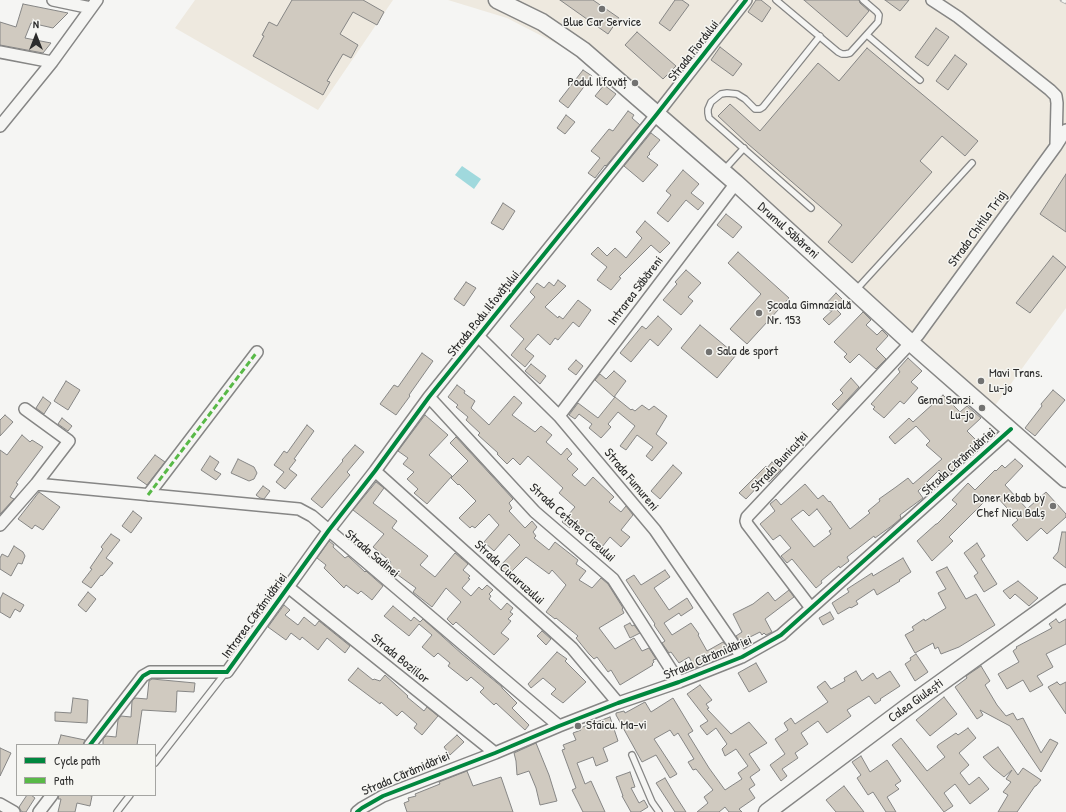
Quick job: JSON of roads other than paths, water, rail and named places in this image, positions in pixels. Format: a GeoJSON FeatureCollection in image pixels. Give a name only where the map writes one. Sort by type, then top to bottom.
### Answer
{"type":"FeatureCollection","features":[{"type":"Feature","properties":{"kind":"main road","name":"Drumul Săbăreni"},"geometry":{"type":"LineString","coordinates":[[497,0],[542,22],[583,50],[736,183],[911,343],[1011,429],[1066,479]]}},
{"type":"Feature","properties":{"kind":"main road","name":"Calea Giulești"},"geometry":{"type":"LineString","coordinates":[[768,812],[907,707],[1066,593]]}},
{"type":"Feature","properties":{"kind":"street"},"geometry":{"type":"LineString","coordinates":[[53,0],[94,4]]}},
{"type":"Feature","properties":{"kind":"street","name":"Strada Fiordului"},"geometry":{"type":"LineString","coordinates":[[657,114],[746,0]]}},
{"type":"Feature","properties":{"kind":"street"},"geometry":{"type":"LineString","coordinates":[[932,0],[958,17],[1056,96],[1056,146]]}},
{"type":"Feature","properties":{"kind":"street"},"geometry":{"type":"LineString","coordinates":[[0,126],[52,62],[94,4]]}},
{"type":"Feature","properties":{"kind":"street"},"geometry":{"type":"LineString","coordinates":[[0,52],[52,62]]}},
{"type":"Feature","properties":{"kind":"street","name":"Strada Podu Ilfovățului"},"geometry":{"type":"LineString","coordinates":[[329,530],[375,471],[429,397],[479,337],[657,114]]}},
{"type":"Feature","properties":{"kind":"street","name":"Strada Chitila Triaj"},"geometry":{"type":"LineString","coordinates":[[911,343],[1056,146],[1066,130]]}},
{"type":"Feature","properties":{"kind":"street","name":"Intrarea Săbăreni"},"geometry":{"type":"LineString","coordinates":[[559,416],[736,183]]}},
{"type":"Feature","properties":{"kind":"street","name":"Strada Fumureni"},"geometry":{"type":"LineString","coordinates":[[479,337],[559,416],[655,530],[742,657]]}},
{"type":"Feature","properties":{"kind":"street","name":"Strada Bunicuței"},"geometry":{"type":"LineString","coordinates":[[811,608],[747,524],[747,517],[911,343]]}},
{"type":"Feature","properties":{"kind":"street"},"geometry":{"type":"LineString","coordinates":[[148,495],[257,352]]}},
{"type":"Feature","properties":{"kind":"street","name":"Strada Cetatea Ciceului"},"geometry":{"type":"LineString","coordinates":[[429,397],[535,512],[614,579],[679,682]]}},
{"type":"Feature","properties":{"kind":"street"},"geometry":{"type":"LineString","coordinates":[[0,525],[36,484],[69,441],[25,409]]}},
{"type":"Feature","properties":{"kind":"street","name":"Strada Cărămidăriei"},"geometry":{"type":"LineString","coordinates":[[357,812],[384,796],[618,703],[679,682],[742,657],[781,635],[1011,429]]}},
{"type":"Feature","properties":{"kind":"street","name":"Strada Cucuruzului"},"geometry":{"type":"LineString","coordinates":[[375,471],[572,648],[618,703]]}},
{"type":"Feature","properties":{"kind":"street","name":"Strada Sadinei"},"geometry":{"type":"LineString","coordinates":[[36,484],[299,509],[312,516],[329,530],[559,726]]}},
{"type":"Feature","properties":{"kind":"street","name":"Intrarea Cărămidăriei"},"geometry":{"type":"LineString","coordinates":[[91,744],[143,676],[150,672],[226,672],[329,530]]}},
{"type":"Feature","properties":{"kind":"street","name":"Strada Boziilor"},"geometry":{"type":"LineString","coordinates":[[288,587],[495,753]]}},
{"type":"Feature","properties":{"kind":"street"},"geometry":{"type":"LineString","coordinates":[[39,812],[51,796]]}},
{"type":"Feature","properties":{"kind":"street"},"geometry":{"type":"LineString","coordinates":[[0,804],[14,812]]}},
{"type":"Feature","properties":{"kind":"lane"},"geometry":{"type":"LineString","coordinates":[[776,0],[842,54],[850,53],[878,22],[879,19],[877,12],[863,0]]}},
{"type":"Feature","properties":{"kind":"lane"},"geometry":{"type":"LineString","coordinates":[[867,35],[920,80]]}},
{"type":"Feature","properties":{"kind":"lane"},"geometry":{"type":"LineString","coordinates":[[811,208],[709,118],[708,109],[712,102],[721,94],[727,93],[737,94],[745,99],[755,109],[760,109],[820,36]]}},
{"type":"Feature","properties":{"kind":"lane"},"geometry":{"type":"LineString","coordinates":[[723,172],[744,148]]}},
{"type":"Feature","properties":{"kind":"lane"},"geometry":{"type":"LineString","coordinates":[[855,291],[972,163]]}},
{"type":"Feature","properties":{"kind":"lane"},"geometry":{"type":"LineString","coordinates":[[156,762],[226,672]]}},
{"type":"Feature","properties":{"kind":"lane"},"geometry":{"type":"LineString","coordinates":[[632,754],[652,802],[659,812]]}},
{"type":"Feature","properties":{"kind":"lane"},"geometry":{"type":"LineString","coordinates":[[117,812],[129,796]]}},
{"type":"Feature","properties":{"kind":"water"},"geometry":{"type":"Polygon","coordinates":[[[462,166],[481,179],[474,189],[455,175],[462,166]]]}},
{"type":"Feature","properties":{"kind":"railway"},"geometry":{"type":"LineString","coordinates":[[1062,0],[1066,2]]}},
{"type":"Feature","properties":{"kind":"place","name":"Blue Car Service"},"geometry":{"type":"Point","coordinates":[602,9]}},
{"type":"Feature","properties":{"kind":"place","name":"Podul Ilfovăț"},"geometry":{"type":"Point","coordinates":[635,83]}},
{"type":"Feature","properties":{"kind":"place","name":"Școala Gimnazială Nr. 153"},"geometry":{"type":"Point","coordinates":[759,313]}},
{"type":"Feature","properties":{"kind":"place","name":"Sala de sport"},"geometry":{"type":"Point","coordinates":[709,352]}},
{"type":"Feature","properties":{"kind":"place","name":"Mavi Trans. Lu-jo"},"geometry":{"type":"Point","coordinates":[981,381]}},
{"type":"Feature","properties":{"kind":"place","name":"Gema Sanzi. Lu-jo"},"geometry":{"type":"Point","coordinates":[982,408]}},
{"type":"Feature","properties":{"kind":"place","name":"Doner Kebab by Chef Nicu Balș"},"geometry":{"type":"Point","coordinates":[1053,506]}},
{"type":"Feature","properties":{"kind":"place","name":"Staicu. Ma-vi"},"geometry":{"type":"Point","coordinates":[578,726]}}]}
